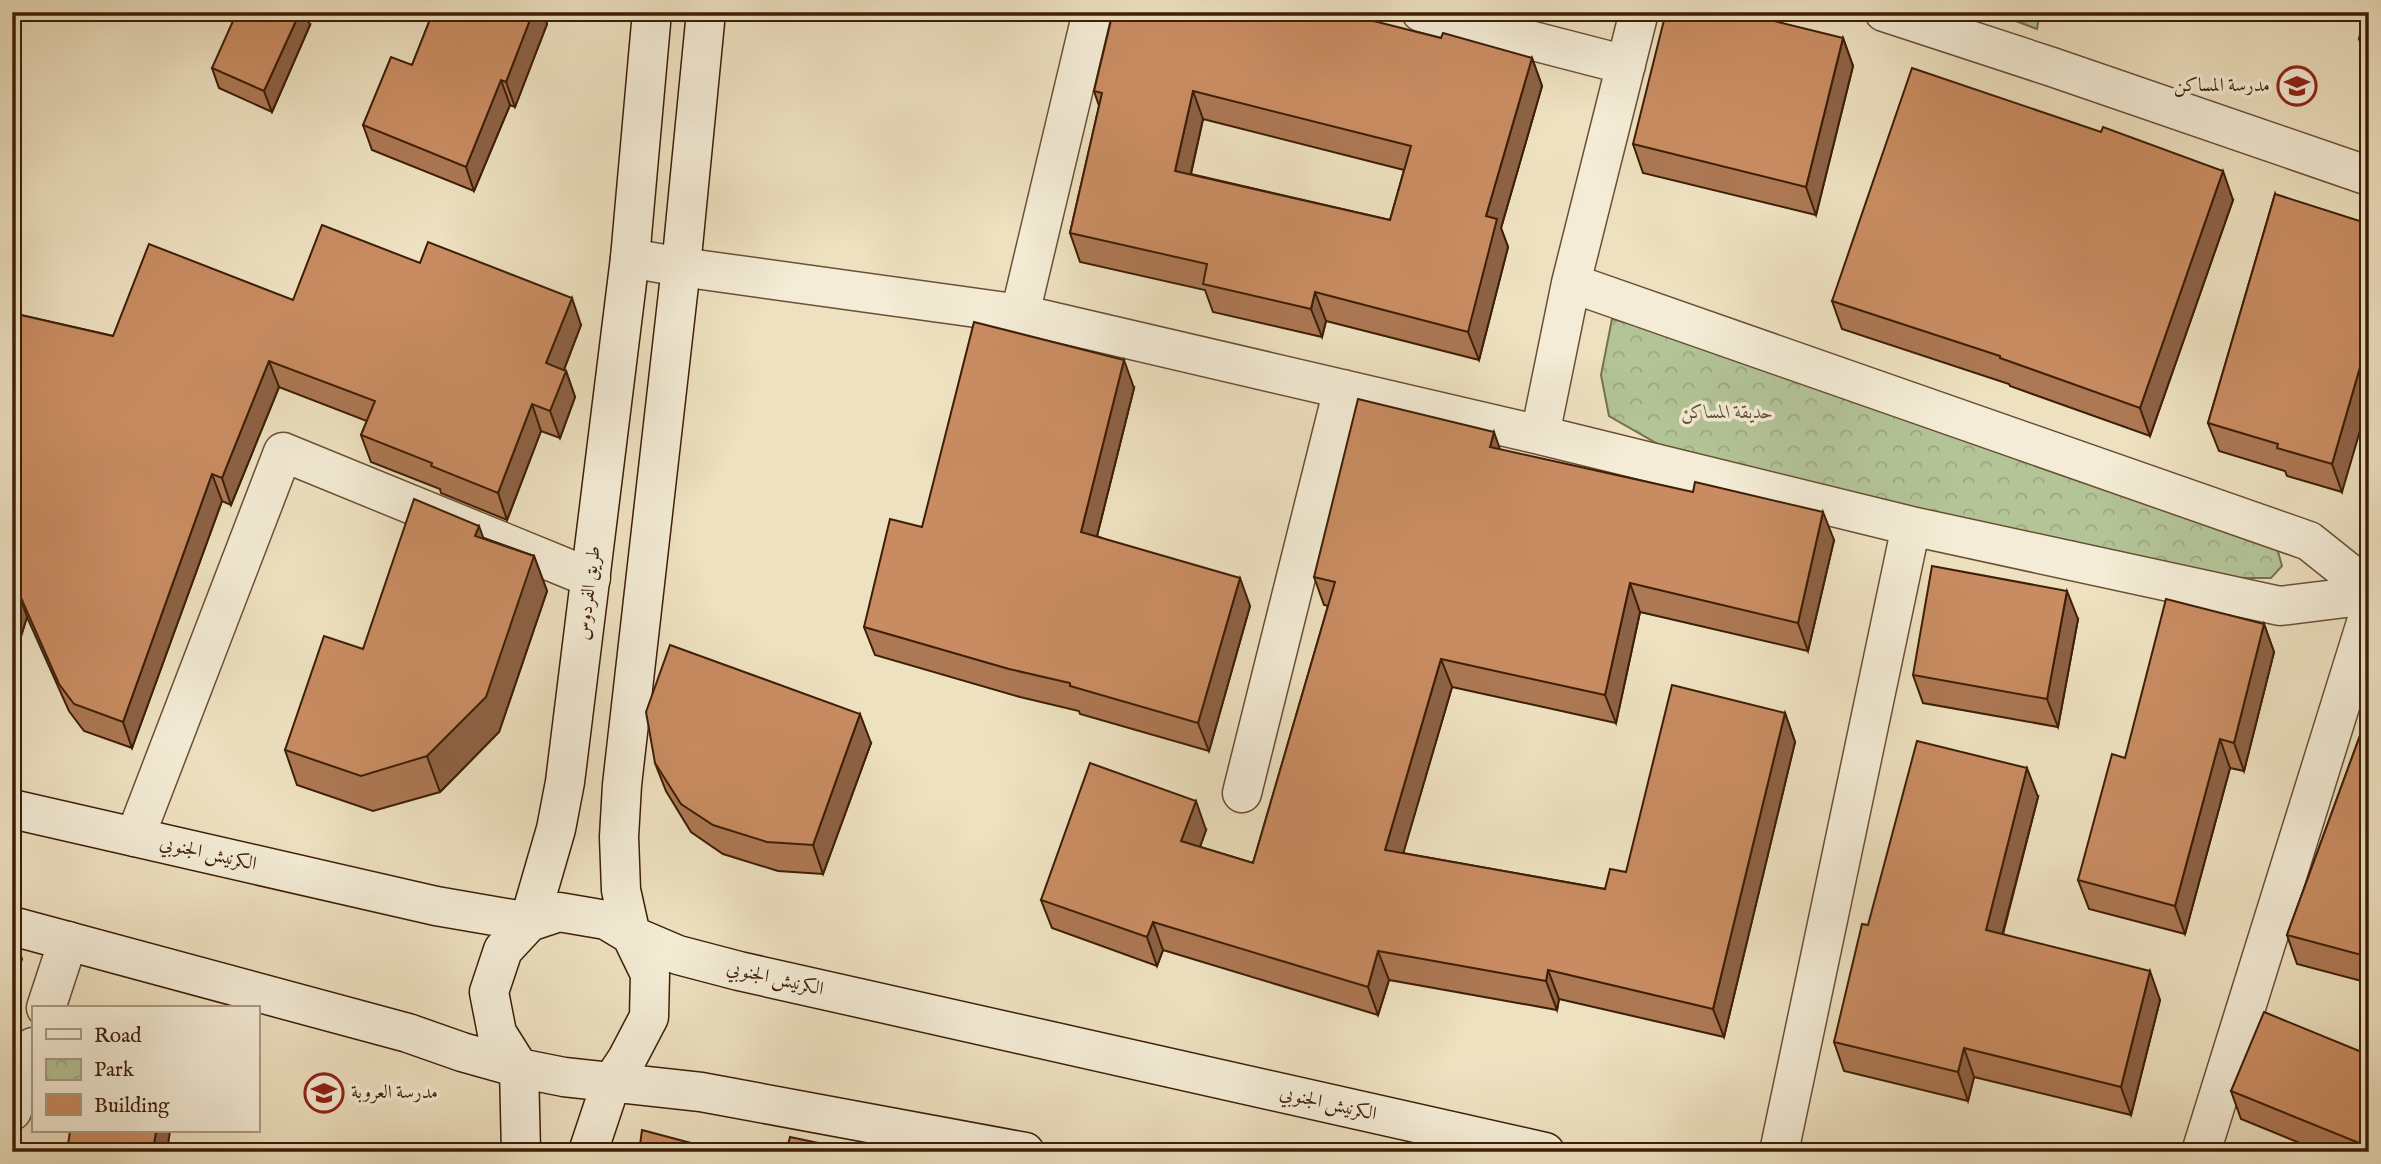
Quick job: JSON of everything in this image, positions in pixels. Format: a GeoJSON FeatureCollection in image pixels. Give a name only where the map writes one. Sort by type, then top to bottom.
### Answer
{"type":"FeatureCollection","features":[{"type":"Feature","properties":{"kind":"street","name":"طريق الفردوس"},"geometry":{"type":"LineString","coordinates":[[519,1068],[497,1033],[489,992],[503,950],[529,922],[556,830],[565,782],[630,258],[652,12]]}},
{"type":"Feature","properties":{"kind":"street"},"geometry":{"type":"LineString","coordinates":[[588,1152],[611,1083],[649,1017],[650,974],[631,935],[621,890],[619,837],[622,785],[681,267],[706,12]]}},
{"type":"Feature","properties":{"kind":"street"},"geometry":{"type":"LineString","coordinates":[[1020,314],[1093,12]]}},
{"type":"Feature","properties":{"kind":"street"},"geometry":{"type":"LineString","coordinates":[[1421,12],[1626,65]]}},
{"type":"Feature","properties":{"kind":"street"},"geometry":{"type":"LineString","coordinates":[[1540,435],[1571,283],[1639,12]]}},
{"type":"Feature","properties":{"kind":"street"},"geometry":{"type":"LineString","coordinates":[[1884,12],[2052,66],[2369,176]]}},
{"type":"Feature","properties":{"kind":"street"},"geometry":{"type":"LineString","coordinates":[[630,258],[1020,314],[1540,435],[1911,526],[2280,606],[2369,595]]}},
{"type":"Feature","properties":{"kind":"street"},"geometry":{"type":"LineString","coordinates":[[1571,283],[2309,541],[2369,589]]}},
{"type":"Feature","properties":{"kind":"street"},"geometry":{"type":"LineString","coordinates":[[1242,793],[1343,389]]}},
{"type":"Feature","properties":{"kind":"street"},"geometry":{"type":"LineString","coordinates":[[135,837],[283,452],[591,578]]}},
{"type":"Feature","properties":{"kind":"street"},"geometry":{"type":"LineString","coordinates":[[1779,1152],[1911,526]]}},
{"type":"Feature","properties":{"kind":"street"},"geometry":{"type":"LineString","coordinates":[[2201,1152],[2369,613]]}},
{"type":"Feature","properties":{"kind":"street","name":"الكرنيش الجنوبي"},"geometry":{"type":"LineString","coordinates":[[12,809],[436,906],[529,922],[559,912],[606,920],[631,935],[678,955],[751,974],[1545,1152]]}},
{"type":"Feature","properties":{"kind":"street"},"geometry":{"type":"LineString","coordinates":[[12,926],[408,1033],[519,1068],[564,1077],[702,1092],[1025,1152]]}},
{"type":"Feature","properties":{"kind":"street"},"geometry":{"type":"LineString","coordinates":[[47,1006],[68,941]]}},
{"type":"Feature","properties":{"kind":"street"},"geometry":{"type":"LineString","coordinates":[[12,1111],[32,1050]]}},
{"type":"Feature","properties":{"kind":"street"},"geometry":{"type":"LineString","coordinates":[[519,1068],[521,1152]]}},
{"type":"Feature","properties":{"kind":"green space"},"geometry":{"type":"Polygon","coordinates":[[[1992,12],[2040,12],[2037,29],[1992,12]]]}},
{"type":"Feature","properties":{"kind":"green space","name":"حديقة المساكن"},"geometry":{"type":"Polygon","coordinates":[[[1612,319],[1657,330],[2277,548],[2282,566],[2271,578],[2241,578],[1711,466],[1665,448],[1609,416],[1601,375],[1612,319]]]}},
{"type":"Feature","properties":{"kind":"building"},"geometry":{"type":"Polygon","coordinates":[[[237,12],[300,12],[264,91],[212,68],[237,12]]]}},
{"type":"Feature","properties":{"kind":"building"},"geometry":{"type":"Polygon","coordinates":[[[433,12],[533,12],[506,82],[501,80],[466,167],[363,125],[391,57],[412,65],[433,12]]]}},
{"type":"Feature","properties":{"kind":"building"},"geometry":{"type":"Polygon","coordinates":[[[1113,12],[1338,12],[1441,38],[1443,33],[1532,58],[1486,216],[1497,219],[1468,332],[1315,292],[1311,309],[1203,284],[1207,264],[1070,233],[1102,93],[1094,91],[1113,12]],[[1193,91],[1175,171],[1390,220],[1411,146],[1193,91]]]}},
{"type":"Feature","properties":{"kind":"building"},"geometry":{"type":"Polygon","coordinates":[[[1666,12],[1737,12],[1843,38],[1806,187],[1633,144],[1666,12]]]}},
{"type":"Feature","properties":{"kind":"building"},"geometry":{"type":"Polygon","coordinates":[[[2365,12],[2369,12],[2369,41],[2359,39],[2365,12]]]}},
{"type":"Feature","properties":{"kind":"building"},"geometry":{"type":"Polygon","coordinates":[[[1912,68],[2101,132],[2103,127],[2223,171],[2140,408],[2000,356],[1832,301],[1912,68]]]}},
{"type":"Feature","properties":{"kind":"building"},"geometry":{"type":"Polygon","coordinates":[[[2275,194],[2369,224],[2369,336],[2332,464],[2208,423],[2275,194]]]}},
{"type":"Feature","properties":{"kind":"building"},"geometry":{"type":"Polygon","coordinates":[[[322,225],[420,263],[428,242],[572,298],[546,363],[566,371],[550,411],[532,404],[498,493],[361,435],[375,401],[269,361],[222,478],[212,474],[123,722],[74,704],[59,684],[18,591],[12,607],[12,313],[113,336],[149,244],[293,300],[322,225]]]}},
{"type":"Feature","properties":{"kind":"building"},"geometry":{"type":"Polygon","coordinates":[[[974,322],[1124,360],[1081,532],[1240,578],[1198,723],[1070,686],[1070,683],[1009,669],[864,627],[890,519],[922,527],[974,322]]]}},
{"type":"Feature","properties":{"kind":"building"},"geometry":{"type":"Polygon","coordinates":[[[1358,399],[1494,432],[1490,447],[1693,492],[1695,482],[1823,512],[1798,623],[1630,583],[1605,695],[1441,659],[1385,850],[1605,889],[1610,869],[1626,872],[1672,685],[1785,713],[1713,1009],[1548,970],[1546,981],[1378,951],[1368,987],[1153,922],[1147,937],[1041,900],[1090,763],[1196,801],[1181,841],[1253,863],[1335,582],[1314,577],[1358,399]]]}},
{"type":"Feature","properties":{"kind":"building"},"geometry":{"type":"Polygon","coordinates":[[[414,499],[479,526],[475,536],[534,556],[486,697],[427,756],[361,776],[285,750],[324,636],[363,649],[414,499]]]}},
{"type":"Feature","properties":{"kind":"building"},"geometry":{"type":"Polygon","coordinates":[[[1932,566],[2067,591],[2047,699],[1913,675],[1932,566]]]}},
{"type":"Feature","properties":{"kind":"building"},"geometry":{"type":"Polygon","coordinates":[[[2166,599],[2264,624],[2234,743],[2220,739],[2175,906],[2078,880],[2112,754],[2125,758],[2166,599]]]}},
{"type":"Feature","properties":{"kind":"building"},"geometry":{"type":"Polygon","coordinates":[[[670,645],[860,714],[813,845],[767,842],[713,825],[681,804],[655,763],[646,712],[670,645]]]}},
{"type":"Feature","properties":{"kind":"building"},"geometry":{"type":"Polygon","coordinates":[[[2369,711],[2369,957],[2287,935],[2369,711]]]}},
{"type":"Feature","properties":{"kind":"building"},"geometry":{"type":"Polygon","coordinates":[[[1917,741],[2027,768],[1986,930],[2150,971],[2121,1087],[1964,1048],[1958,1072],[1834,1042],[1862,924],[1868,925],[1917,741]]]}},
{"type":"Feature","properties":{"kind":"building"},"geometry":{"type":"Polygon","coordinates":[[[2264,1012],[2369,1055],[2369,1147],[2231,1091],[2264,1012]]]}},
{"type":"Feature","properties":{"kind":"building"},"geometry":{"type":"Polygon","coordinates":[[[642,1130],[725,1152],[639,1152],[642,1130]]]}},
{"type":"Feature","properties":{"kind":"building"},"geometry":{"type":"Polygon","coordinates":[[[70,1132],[156,1132],[153,1152],[67,1152],[70,1132]]]}},
{"type":"Feature","properties":{"kind":"building"},"geometry":{"type":"Polygon","coordinates":[[[790,1137],[861,1152],[786,1152],[790,1137]]]}},
{"type":"Feature","properties":{"kind":"place","name":"مدرسة المساكن"},"geometry":{"type":"Point","coordinates":[2297,86]}},
{"type":"Feature","properties":{"kind":"place","name":"مدرسة العروبة"},"geometry":{"type":"Point","coordinates":[324,1093]}}]}
